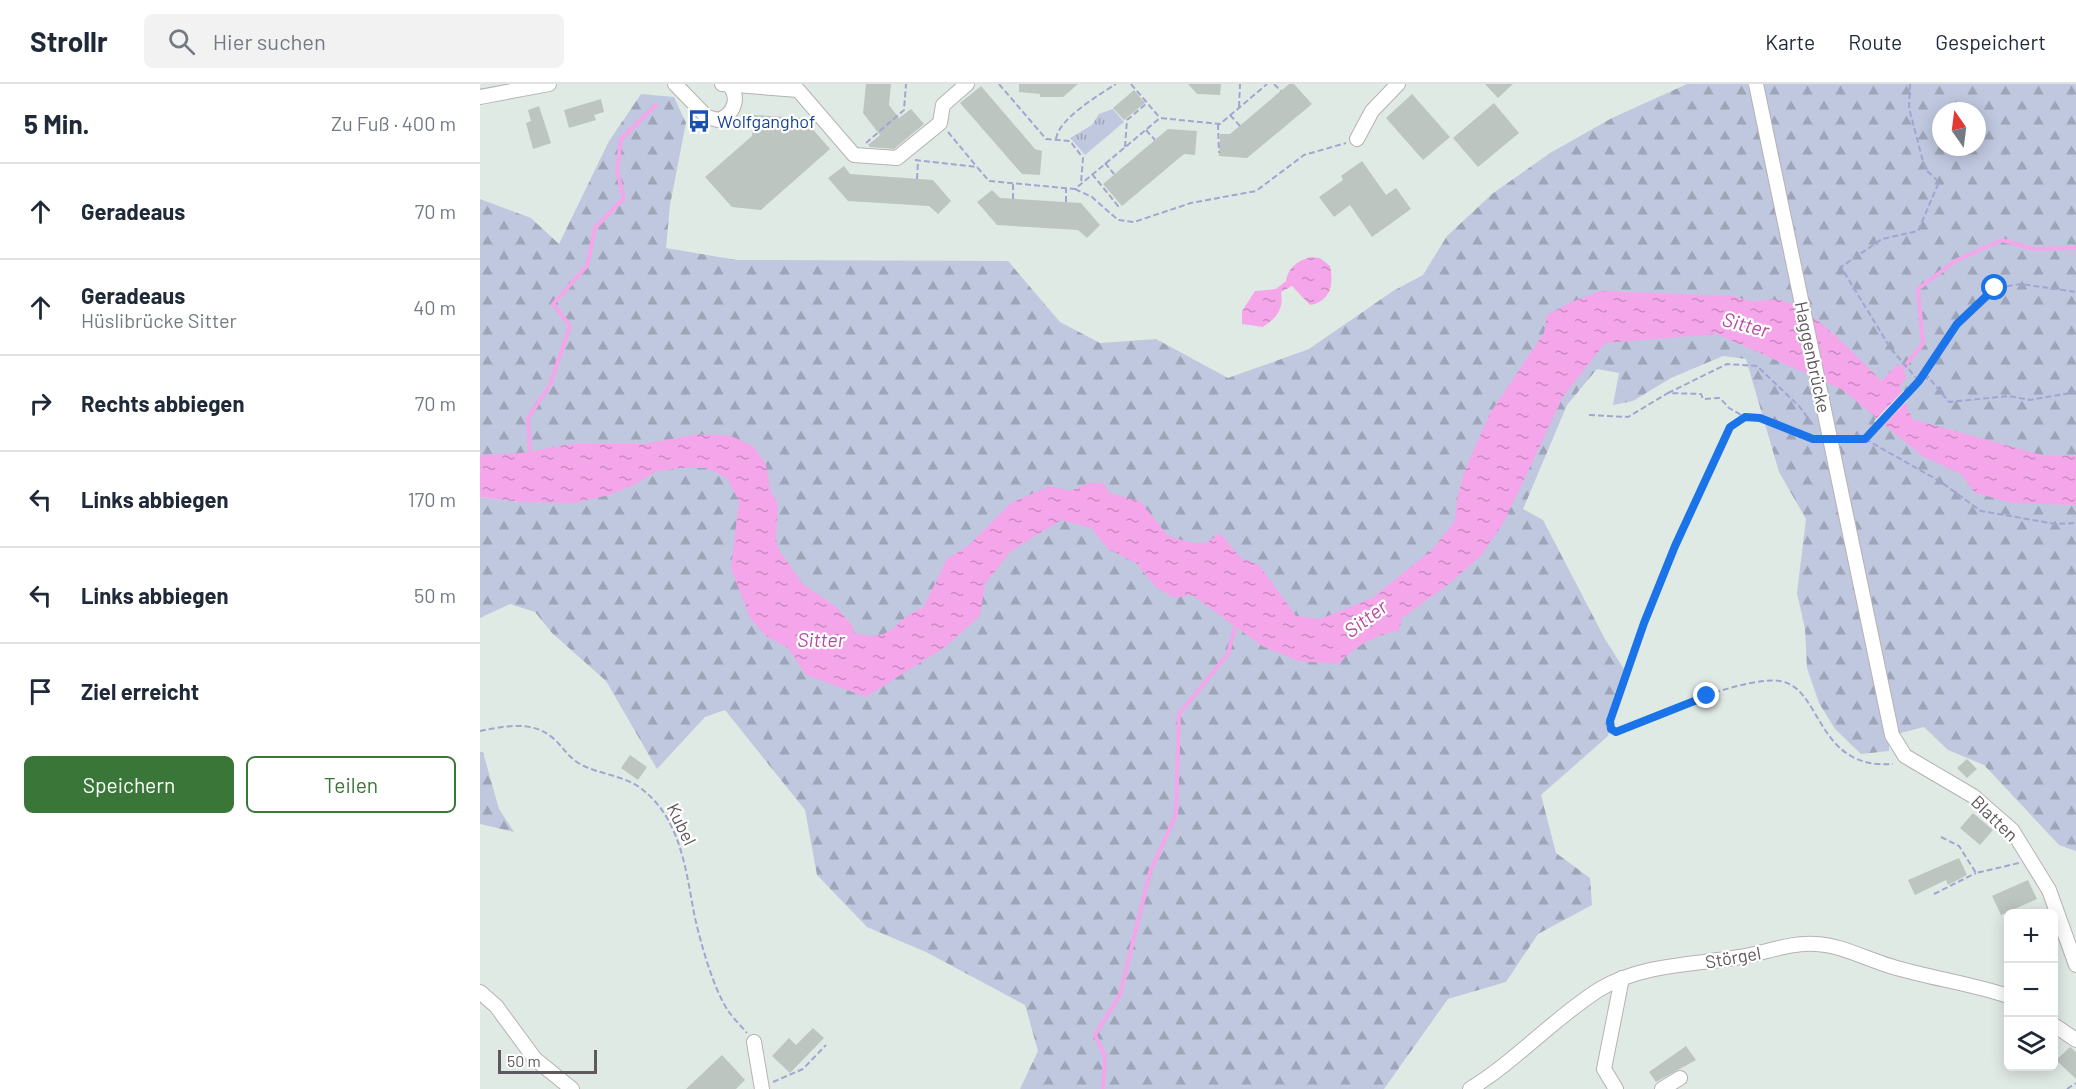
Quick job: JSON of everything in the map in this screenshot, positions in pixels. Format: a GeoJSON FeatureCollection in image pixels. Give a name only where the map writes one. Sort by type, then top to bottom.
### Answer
{"type":"FeatureCollection","features":[{"type":"Feature","properties":{"kind":"street"},"geometry":{"type":"LineString","coordinates":[[480,97],[549,84]]}},
{"type":"Feature","properties":{"kind":"street"},"geometry":{"type":"LineString","coordinates":[[675,84],[707,117],[718,120],[730,114],[733,109],[734,94],[728,84]]}},
{"type":"Feature","properties":{"kind":"street"},"geometry":{"type":"LineString","coordinates":[[722,84],[777,86],[798,90],[854,155],[897,158],[940,123],[943,105],[967,84]]}},
{"type":"Feature","properties":{"kind":"street"},"geometry":{"type":"LineString","coordinates":[[1357,139],[1372,111],[1398,84]]}},
{"type":"Feature","properties":{"kind":"street","name":"Haggenbrücke"},"geometry":{"type":"LineString","coordinates":[[1756,84],[1892,735]]}},
{"type":"Feature","properties":{"kind":"street","name":"Blatten"},"geometry":{"type":"LineString","coordinates":[[1892,735],[1900,752],[1905,756],[1973,796],[2012,830],[2049,890],[2076,965]]}},
{"type":"Feature","properties":{"kind":"street","name":"Störgel"},"geometry":{"type":"LineString","coordinates":[[1470,1089],[1599,990],[1622,978],[1655,969],[1741,957],[1803,943],[1818,944],[1891,966],[1971,984],[2004,995]]}},
{"type":"Feature","properties":{"kind":"street"},"geometry":{"type":"LineString","coordinates":[[1616,1089],[1604,1069],[1622,978]]}},
{"type":"Feature","properties":{"kind":"street"},"geometry":{"type":"LineString","coordinates":[[480,992],[496,1006],[535,1059],[572,1089]]}},
{"type":"Feature","properties":{"kind":"street"},"geometry":{"type":"LineString","coordinates":[[2058,1027],[2076,1040]]}},
{"type":"Feature","properties":{"kind":"street"},"geometry":{"type":"LineString","coordinates":[[754,1042],[760,1067],[760,1088]]}},
{"type":"Feature","properties":{"kind":"street"},"geometry":{"type":"LineString","coordinates":[[1662,1089],[1680,1078]]}},
{"type":"Feature","properties":{"kind":"path"},"geometry":{"type":"LineString","coordinates":[[865,143],[904,110],[906,84]]}},
{"type":"Feature","properties":{"kind":"path"},"geometry":{"type":"LineString","coordinates":[[999,84],[1046,139],[1070,141],[1083,158],[1081,183]]}},
{"type":"Feature","properties":{"kind":"path"},"geometry":{"type":"LineString","coordinates":[[1056,140],[1059,129],[1090,99],[1116,84]]}},
{"type":"Feature","properties":{"kind":"path"},"geometry":{"type":"LineString","coordinates":[[1131,84],[1160,118],[1218,124],[1267,84]]}},
{"type":"Feature","properties":{"kind":"path"},"geometry":{"type":"LineString","coordinates":[[1239,107],[1240,84]]}},
{"type":"Feature","properties":{"kind":"path"},"geometry":{"type":"LineString","coordinates":[[1274,84],[1281,91]]}},
{"type":"Feature","properties":{"kind":"path"},"geometry":{"type":"LineString","coordinates":[[1910,84],[1910,108],[1925,169],[1939,182],[1918,231],[1882,239],[1841,267],[1891,349],[1919,381]]}},
{"type":"Feature","properties":{"kind":"path"},"geometry":{"type":"LineString","coordinates":[[1125,147],[1126,119],[1147,103]]}},
{"type":"Feature","properties":{"kind":"path"},"geometry":{"type":"LineString","coordinates":[[1230,115],[1240,126]]}},
{"type":"Feature","properties":{"kind":"path"},"geometry":{"type":"LineString","coordinates":[[1075,189],[1160,118]]}},
{"type":"Feature","properties":{"kind":"path"},"geometry":{"type":"LineString","coordinates":[[940,123],[989,181],[1075,189],[1092,197],[1118,220],[1134,222],[1191,203],[1256,191],[1304,155],[1357,139]]}},
{"type":"Feature","properties":{"kind":"path"},"geometry":{"type":"LineString","coordinates":[[1218,124],[1219,153]]}},
{"type":"Feature","properties":{"kind":"path"},"geometry":{"type":"LineString","coordinates":[[1146,130],[1155,140]]}},
{"type":"Feature","properties":{"kind":"path"},"geometry":{"type":"LineString","coordinates":[[897,158],[977,167]]}},
{"type":"Feature","properties":{"kind":"path"},"geometry":{"type":"LineString","coordinates":[[917,179],[918,161]]}},
{"type":"Feature","properties":{"kind":"path"},"geometry":{"type":"LineString","coordinates":[[1105,164],[1114,174]]}},
{"type":"Feature","properties":{"kind":"path"},"geometry":{"type":"LineString","coordinates":[[1092,174],[1118,206],[1120,204]]}},
{"type":"Feature","properties":{"kind":"path"},"geometry":{"type":"LineString","coordinates":[[1013,183],[1013,199]]}},
{"type":"Feature","properties":{"kind":"path"},"geometry":{"type":"LineString","coordinates":[[1066,188],[1066,202]]}},
{"type":"Feature","properties":{"kind":"path"},"geometry":{"type":"LineString","coordinates":[[1865,439],[1919,381],[1957,324],[1995,288],[2021,284],[2076,292]]}},
{"type":"Feature","properties":{"kind":"path"},"geometry":{"type":"LineString","coordinates":[[1589,415],[1628,417],[1668,393],[1727,364],[1757,366],[1799,406],[1817,431]]}},
{"type":"Feature","properties":{"kind":"path"},"geometry":{"type":"LineString","coordinates":[[1925,373],[1949,402],[2009,396],[2030,400],[2076,392]]}},
{"type":"Feature","properties":{"kind":"path"},"geometry":{"type":"LineString","coordinates":[[1668,393],[1701,394],[1703,399],[1720,398],[1729,408],[1745,417],[1760,418],[1795,434],[1823,439]]}},
{"type":"Feature","properties":{"kind":"path"},"geometry":{"type":"LineString","coordinates":[[1745,417],[1730,427],[1675,546],[1644,623],[1610,721],[1611,729],[1616,732],[1624,731],[1650,717],[1707,696],[1752,683],[1776,680],[1790,683],[1800,692],[1824,728],[1847,755],[1859,762],[1877,765],[1893,764],[1905,756]]}},
{"type":"Feature","properties":{"kind":"path"},"geometry":{"type":"LineString","coordinates":[[1833,439],[1865,439],[1941,482],[1981,511],[2056,524],[2076,523]]}},
{"type":"Feature","properties":{"kind":"path","name":"Kubel"},"geometry":{"type":"LineString","coordinates":[[480,731],[505,726],[532,727],[545,731],[566,754],[581,764],[621,778],[641,788],[657,802],[670,824],[685,861],[696,920],[720,997],[729,1012],[754,1042]]}},
{"type":"Feature","properties":{"kind":"path"},"geometry":{"type":"LineString","coordinates":[[1941,837],[1959,846],[1976,873]]}},
{"type":"Feature","properties":{"kind":"path"},"geometry":{"type":"LineString","coordinates":[[1934,894],[1976,873],[1995,870],[2031,858]]}},
{"type":"Feature","properties":{"kind":"path"},"geometry":{"type":"LineString","coordinates":[[760,1088],[803,1069],[826,1045]]}},
{"type":"Feature","properties":{"kind":"path"},"geometry":{"type":"LineString","coordinates":[[2067,1089],[2076,1083]]}},
{"type":"Feature","properties":{"kind":"green space"},"geometry":{"type":"Polygon","coordinates":[[[1687,84],[2076,84],[2076,851],[2059,845],[1984,765],[1948,750],[1924,727],[1889,736],[1889,751],[1861,754],[1835,729],[1819,703],[1807,668],[1805,629],[1797,593],[1806,519],[1779,472],[1746,359],[1723,356],[1671,378],[1633,401],[1613,405],[1619,373],[1597,369],[1567,405],[1523,509],[1543,520],[1605,639],[1624,669],[1608,736],[1541,795],[1556,853],[1590,878],[1592,905],[1538,934],[1506,982],[1448,999],[1384,1089],[1020,1089],[1038,1051],[1025,1005],[926,952],[867,927],[817,875],[805,810],[725,710],[705,717],[657,769],[606,681],[552,633],[535,612],[510,604],[480,618],[480,497],[519,502],[522,454],[480,455],[480,199],[531,218],[559,244],[609,141],[641,94],[674,97],[686,123],[670,205],[666,248],[737,260],[1008,261],[1060,322],[1100,343],[1156,339],[1228,378],[1309,349],[1393,291],[1423,275],[1447,236],[1492,194],[1550,153],[1612,118],[1687,84]]]}},
{"type":"Feature","properties":{"kind":"green space"},"geometry":{"type":"Polygon","coordinates":[[[1113,109],[1124,122],[1085,155],[1070,138],[1092,125],[1099,114],[1113,109]]]}},
{"type":"Feature","properties":{"kind":"green space"},"geometry":{"type":"Polygon","coordinates":[[[480,752],[483,752],[499,809],[514,832],[480,824],[480,752]]]}},
{"type":"Feature","properties":{"kind":"water"},"geometry":{"type":"Polygon","coordinates":[[[1311,257],[1320,258],[1330,266],[1331,285],[1323,300],[1310,305],[1292,286],[1281,292],[1280,308],[1268,324],[1263,327],[1242,324],[1242,311],[1255,291],[1276,289],[1286,281],[1289,271],[1295,265],[1311,257]]]}},
{"type":"Feature","properties":{"kind":"water","name":"Sitter"},"geometry":{"type":"Polygon","coordinates":[[[1601,291],[1735,296],[1750,301],[1777,300],[1795,305],[1836,336],[1881,381],[1898,364],[1907,376],[1900,387],[1912,419],[2041,455],[2076,456],[2076,505],[2012,503],[1975,493],[1961,474],[1922,456],[1843,390],[1717,334],[1605,343],[1563,397],[1504,522],[1481,556],[1445,587],[1402,618],[1399,631],[1366,642],[1338,664],[1298,661],[1262,646],[1192,595],[1174,598],[1156,587],[1136,563],[1108,549],[1091,528],[1061,520],[1011,551],[985,584],[980,616],[945,647],[866,697],[806,675],[788,648],[766,636],[750,618],[731,568],[739,501],[727,478],[706,468],[681,468],[657,471],[634,485],[609,495],[574,503],[519,502],[480,497],[480,455],[522,453],[570,444],[644,444],[700,434],[731,436],[753,446],[766,465],[771,492],[778,503],[776,539],[779,550],[803,584],[836,607],[852,625],[854,633],[868,636],[886,633],[913,612],[923,608],[947,559],[968,546],[1011,503],[1050,486],[1070,491],[1089,483],[1103,483],[1110,493],[1141,502],[1168,536],[1193,543],[1206,543],[1220,533],[1241,558],[1259,565],[1296,616],[1320,619],[1372,598],[1432,550],[1455,521],[1457,499],[1465,470],[1490,413],[1544,333],[1547,315],[1571,302],[1601,291]]]}},
{"type":"Feature","properties":{"kind":"pier"},"geometry":{"type":"Polygon","coordinates":[[[1904,390],[1908,400],[1882,427],[1874,421],[1904,390]]]}},
{"type":"Feature","properties":{"kind":"building"},"geometry":{"type":"Polygon","coordinates":[[[866,84],[891,84],[889,105],[899,118],[911,109],[924,124],[894,149],[868,145],[880,135],[863,113],[866,84]]]}},
{"type":"Feature","properties":{"kind":"building"},"geometry":{"type":"Polygon","coordinates":[[[1019,84],[1078,84],[1063,97],[1040,97],[1040,94],[1019,92],[1019,84]]]}},
{"type":"Feature","properties":{"kind":"building"},"geometry":{"type":"Polygon","coordinates":[[[1188,84],[1221,84],[1220,95],[1197,94],[1188,84]]]}},
{"type":"Feature","properties":{"kind":"building"},"geometry":{"type":"Polygon","coordinates":[[[1289,84],[1294,84],[1312,104],[1247,158],[1219,156],[1220,134],[1230,134],[1289,84]]]}},
{"type":"Feature","properties":{"kind":"building"},"geometry":{"type":"Polygon","coordinates":[[[1485,84],[1513,84],[1498,98],[1485,84]]]}},
{"type":"Feature","properties":{"kind":"building"},"geometry":{"type":"Polygon","coordinates":[[[981,86],[1035,149],[1042,151],[1040,175],[1022,174],[960,103],[981,86]]]}},
{"type":"Feature","properties":{"kind":"building"},"geometry":{"type":"Polygon","coordinates":[[[1134,90],[1145,103],[1124,120],[1113,108],[1134,90]]]}},
{"type":"Feature","properties":{"kind":"building"},"geometry":{"type":"Polygon","coordinates":[[[1412,94],[1450,137],[1423,160],[1386,118],[1412,94]]]}},
{"type":"Feature","properties":{"kind":"building"},"geometry":{"type":"Polygon","coordinates":[[[601,99],[604,112],[594,115],[596,120],[569,128],[564,110],[601,99]]]}},
{"type":"Feature","properties":{"kind":"building"},"geometry":{"type":"Polygon","coordinates":[[[1494,103],[1519,133],[1478,167],[1453,138],[1494,103]]]}},
{"type":"Feature","properties":{"kind":"building"},"geometry":{"type":"Polygon","coordinates":[[[539,106],[551,143],[533,149],[526,123],[531,121],[528,110],[539,106]]]}},
{"type":"Feature","properties":{"kind":"building"},"geometry":{"type":"Polygon","coordinates":[[[754,115],[803,118],[830,149],[761,210],[732,207],[705,177],[752,136],[754,115]]]}},
{"type":"Feature","properties":{"kind":"building"},"geometry":{"type":"Polygon","coordinates":[[[1168,129],[1197,131],[1195,155],[1184,154],[1122,206],[1103,184],[1168,129]]]}},
{"type":"Feature","properties":{"kind":"building"},"geometry":{"type":"Polygon","coordinates":[[[1362,161],[1386,195],[1396,188],[1411,209],[1372,237],[1350,205],[1334,217],[1319,197],[1343,180],[1341,176],[1362,161]]]}},
{"type":"Feature","properties":{"kind":"building"},"geometry":{"type":"Polygon","coordinates":[[[844,166],[850,174],[933,180],[951,201],[938,214],[929,206],[848,201],[828,178],[844,166]]]}},
{"type":"Feature","properties":{"kind":"building"},"geometry":{"type":"Polygon","coordinates":[[[992,190],[1000,198],[1081,203],[1100,225],[1087,238],[1078,230],[997,225],[977,202],[992,190]]]}},
{"type":"Feature","properties":{"kind":"building"},"geometry":{"type":"Polygon","coordinates":[[[630,755],[647,767],[638,780],[621,768],[630,755]]]}},
{"type":"Feature","properties":{"kind":"building"},"geometry":{"type":"Polygon","coordinates":[[[1967,759],[1977,769],[1967,778],[1957,768],[1967,759]]]}},
{"type":"Feature","properties":{"kind":"building"},"geometry":{"type":"Polygon","coordinates":[[[1973,813],[1993,830],[1980,845],[1960,828],[1973,813]]]}},
{"type":"Feature","properties":{"kind":"building"},"geometry":{"type":"Polygon","coordinates":[[[1959,858],[1967,875],[1948,885],[1946,880],[1915,895],[1908,880],[1959,858]]]}},
{"type":"Feature","properties":{"kind":"building"},"geometry":{"type":"Polygon","coordinates":[[[2028,880],[2037,899],[2014,909],[2004,909],[2004,914],[2001,915],[1992,896],[2028,880]]]}},
{"type":"Feature","properties":{"kind":"building"},"geometry":{"type":"Polygon","coordinates":[[[813,1028],[824,1038],[790,1073],[772,1056],[789,1038],[796,1045],[813,1028]]]}},
{"type":"Feature","properties":{"kind":"building"},"geometry":{"type":"Polygon","coordinates":[[[1686,1046],[1696,1060],[1656,1082],[1649,1072],[1686,1046]]]}},
{"type":"Feature","properties":{"kind":"building"},"geometry":{"type":"Polygon","coordinates":[[[2070,1047],[2076,1052],[2076,1079],[2058,1062],[2058,1058],[2070,1047]]]}},
{"type":"Feature","properties":{"kind":"building"},"geometry":{"type":"Polygon","coordinates":[[[722,1055],[745,1080],[736,1089],[686,1089],[722,1055]]]}},
{"type":"Feature","properties":{"kind":"waterway"},"geometry":{"type":"LineString","coordinates":[[530,453],[528,418],[550,385],[570,326],[553,304],[587,266],[595,228],[624,198],[617,171],[621,139],[656,105]]}},
{"type":"Feature","properties":{"kind":"waterway"},"geometry":{"type":"LineString","coordinates":[[1899,373],[1923,344],[1918,289],[1955,261],[2002,240],[2033,249],[2076,248]]}},
{"type":"Feature","properties":{"kind":"waterway"},"geometry":{"type":"LineString","coordinates":[[1103,1089],[1105,1056],[1095,1035],[1120,995],[1150,872],[1176,815],[1179,714],[1228,654],[1237,620]]}},
{"type":"Feature","properties":{"kind":"place","name":"Wolfganghof"},"geometry":{"type":"Point","coordinates":[699,121]}},
{"type":"Feature","properties":{"kind":"route"},"geometry":{"type":"LineString","coordinates":[[1707,696],[1650,717],[1624,731],[1616,732],[1611,729],[1610,721],[1644,623],[1675,546],[1730,427],[1745,417],[1760,418],[1795,434],[1813,439],[1865,439],[1919,381],[1957,324],[1995,288]]}}]}
